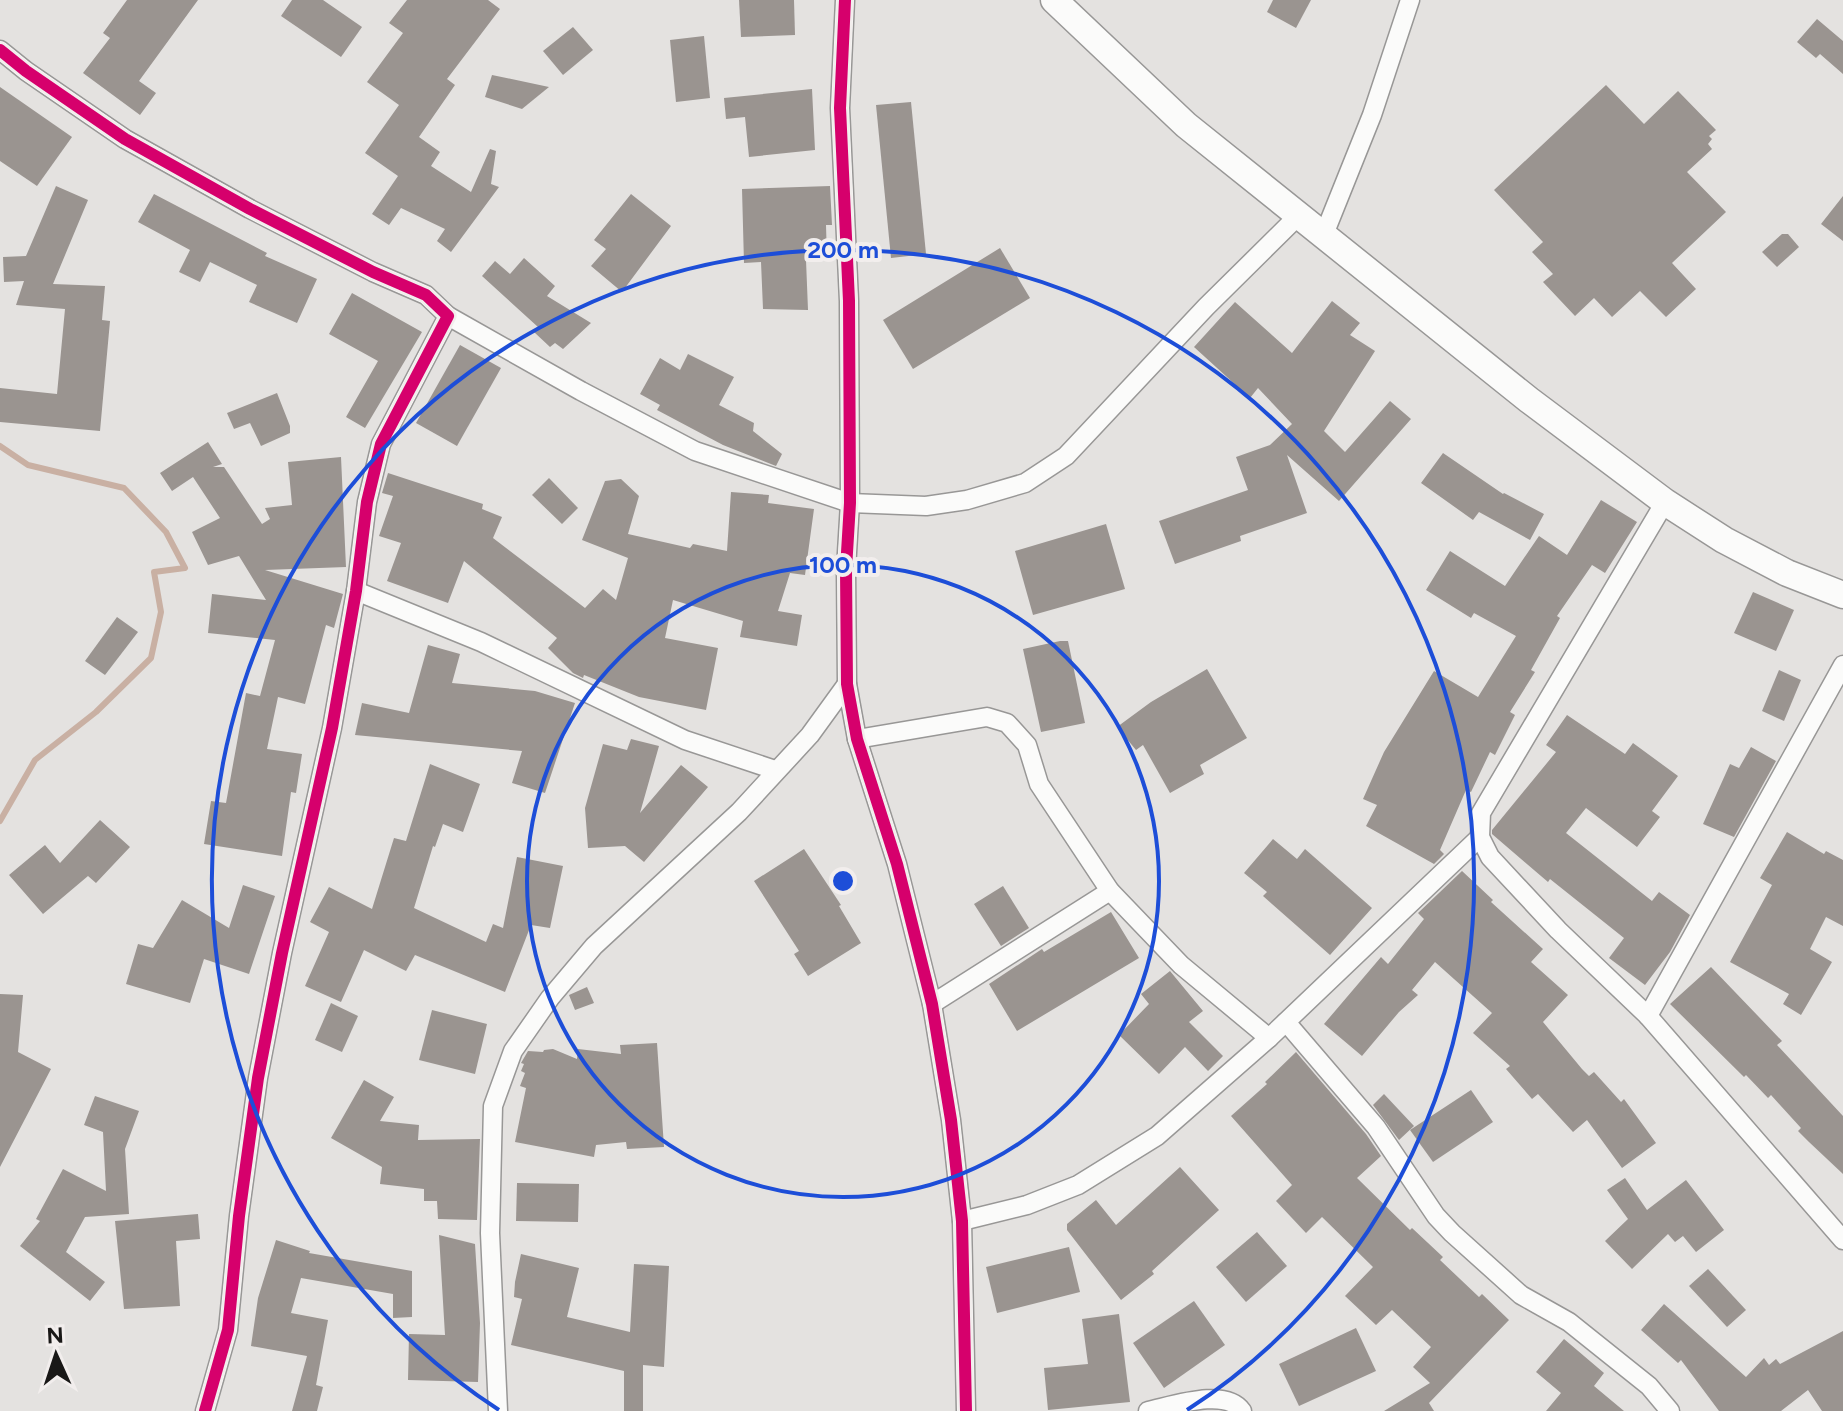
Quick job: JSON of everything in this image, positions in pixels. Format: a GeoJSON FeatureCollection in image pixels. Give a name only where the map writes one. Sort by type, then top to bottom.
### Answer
{"type":"FeatureCollection","features":[{"type":"Feature","properties":{"kind":"street"},"geometry":{"type":"LineString","coordinates":[[845,0],[840,108],[849,301],[847,684],[857,739],[897,864],[932,1004],[951,1120],[962,1221],[966,1411]]}},
{"type":"Feature","properties":{"kind":"street"},"geometry":{"type":"LineString","coordinates":[[1054,0],[1186,125],[1529,400],[1665,502],[1787,573],[1843,595]]}},
{"type":"Feature","properties":{"kind":"street"},"geometry":{"type":"LineString","coordinates":[[1323,237],[1372,115],[1410,0]]}},
{"type":"Feature","properties":{"kind":"street"},"geometry":{"type":"LineString","coordinates":[[0,50],[125,139],[291,230],[426,295],[448,316],[581,391],[695,451],[850,503],[926,506],[967,500],[1025,483],[1066,456],[1206,307],[1298,216]]}},
{"type":"Feature","properties":{"kind":"street"},"geometry":{"type":"LineString","coordinates":[[205,1411],[228,1330],[239,1216],[258,1078],[332,728],[356,591],[367,502],[381,444],[448,316]]}},
{"type":"Feature","properties":{"kind":"street"},"geometry":{"type":"LineString","coordinates":[[1665,502],[1481,813],[1480,837],[1490,857],[1648,1016],[1843,1240]]}},
{"type":"Feature","properties":{"kind":"street"},"geometry":{"type":"LineString","coordinates":[[356,591],[481,642],[685,740],[775,770]]}},
{"type":"Feature","properties":{"kind":"street"},"geometry":{"type":"LineString","coordinates":[[1648,1016],[1843,665]]}},
{"type":"Feature","properties":{"kind":"street"},"geometry":{"type":"LineString","coordinates":[[498,1411],[490,1233],[493,1106],[513,1051],[550,998],[594,946],[739,812],[810,735],[847,684]]}},
{"type":"Feature","properties":{"kind":"street"},"geometry":{"type":"LineString","coordinates":[[857,739],[987,717],[1007,723],[1027,745],[1039,784],[1110,891],[1181,965],[1269,1038]]}},
{"type":"Feature","properties":{"kind":"street"},"geometry":{"type":"LineString","coordinates":[[962,1221],[1027,1205],[1078,1185],[1157,1136],[1269,1038],[1480,837]]}},
{"type":"Feature","properties":{"kind":"street"},"geometry":{"type":"LineString","coordinates":[[932,1004],[1110,891]]}},
{"type":"Feature","properties":{"kind":"street"},"geometry":{"type":"LineString","coordinates":[[1286,1022],[1376,1127],[1436,1216],[1452,1233],[1521,1295],[1569,1322],[1649,1386],[1670,1411]]}},
{"type":"Feature","properties":{"kind":"street"},"geometry":{"type":"LineString","coordinates":[[1148,1411],[1218,1398],[1237,1403],[1242,1411]]}},
{"type":"Feature","properties":{"kind":"building"},"geometry":{"type":"Polygon","coordinates":[[[127,0],[198,0],[139,81],[156,93],[140,115],[83,73],[110,38],[103,33],[127,0]]]}},
{"type":"Feature","properties":{"kind":"building"},"geometry":{"type":"Polygon","coordinates":[[[292,0],[323,0],[362,27],[341,57],[281,16],[292,0]]]}},
{"type":"Feature","properties":{"kind":"building"},"geometry":{"type":"Polygon","coordinates":[[[407,0],[488,0],[500,9],[447,79],[455,85],[419,137],[440,152],[431,166],[471,192],[490,149],[496,151],[491,184],[499,187],[451,252],[437,241],[445,229],[401,208],[389,225],[372,214],[398,176],[365,153],[399,105],[367,82],[403,33],[389,23],[407,0]]]}},
{"type":"Feature","properties":{"kind":"building"},"geometry":{"type":"Polygon","coordinates":[[[739,0],[794,0],[795,35],[741,37],[739,0]]]}},
{"type":"Feature","properties":{"kind":"building"},"geometry":{"type":"Polygon","coordinates":[[[1273,0],[1311,0],[1296,28],[1267,12],[1273,0]]]}},
{"type":"Feature","properties":{"kind":"building"},"geometry":{"type":"Polygon","coordinates":[[[1817,19],[1843,41],[1843,74],[1820,54],[1816,58],[1797,42],[1817,19]]]}},
{"type":"Feature","properties":{"kind":"building"},"geometry":{"type":"Polygon","coordinates":[[[573,27],[593,50],[563,75],[543,51],[573,27]]]}},
{"type":"Feature","properties":{"kind":"building"},"geometry":{"type":"Polygon","coordinates":[[[704,36],[710,98],[676,102],[670,40],[704,36]]]}},
{"type":"Feature","properties":{"kind":"building"},"geometry":{"type":"Polygon","coordinates":[[[492,75],[549,87],[522,109],[485,97],[492,75]]]}},
{"type":"Feature","properties":{"kind":"building"},"geometry":{"type":"Polygon","coordinates":[[[1606,85],[1644,124],[1678,91],[1716,130],[1709,136],[1712,139],[1708,144],[1712,149],[1687,172],[1726,212],[1672,263],[1696,289],[1666,317],[1640,291],[1612,317],[1594,298],[1575,316],[1543,282],[1553,274],[1532,252],[1543,242],[1494,190],[1606,85]]]}},
{"type":"Feature","properties":{"kind":"building"},"geometry":{"type":"Polygon","coordinates":[[[0,87],[72,137],[37,186],[0,161],[0,87]]]}},
{"type":"Feature","properties":{"kind":"building"},"geometry":{"type":"Polygon","coordinates":[[[812,89],[815,150],[749,157],[745,117],[726,119],[724,98],[812,89]]]}},
{"type":"Feature","properties":{"kind":"building"},"geometry":{"type":"Polygon","coordinates":[[[911,102],[926,254],[891,258],[876,105],[911,102]]]}},
{"type":"Feature","properties":{"kind":"building"},"geometry":{"type":"Polygon","coordinates":[[[56,186],[88,200],[53,284],[105,286],[102,320],[110,321],[100,431],[0,422],[0,388],[57,394],[65,309],[16,305],[24,281],[4,282],[3,257],[26,256],[56,186]]]}},
{"type":"Feature","properties":{"kind":"building"},"geometry":{"type":"Polygon","coordinates":[[[830,186],[832,225],[826,225],[827,259],[806,260],[808,310],[763,309],[761,262],[744,263],[742,189],[830,186]]]}},
{"type":"Feature","properties":{"kind":"building"},"geometry":{"type":"Polygon","coordinates":[[[154,194],[267,253],[265,256],[317,279],[297,323],[249,302],[257,285],[210,262],[200,282],[179,272],[190,250],[138,222],[154,194]]]}},
{"type":"Feature","properties":{"kind":"building"},"geometry":{"type":"Polygon","coordinates":[[[631,194],[671,226],[622,292],[591,266],[606,249],[594,240],[631,194]]]}},
{"type":"Feature","properties":{"kind":"building"},"geometry":{"type":"Polygon","coordinates":[[[1843,196],[1843,241],[1821,224],[1843,196]]]}},
{"type":"Feature","properties":{"kind":"building"},"geometry":{"type":"Polygon","coordinates":[[[1782,234],[1788,234],[1799,247],[1777,267],[1762,252],[1782,234]]]}},
{"type":"Feature","properties":{"kind":"building"},"geometry":{"type":"Polygon","coordinates":[[[1000,248],[1030,298],[913,369],[883,320],[1000,248]]]}},
{"type":"Feature","properties":{"kind":"building"},"geometry":{"type":"Polygon","coordinates":[[[524,258],[555,286],[547,296],[591,323],[563,349],[555,343],[550,347],[534,332],[538,327],[482,276],[495,261],[510,274],[524,258]]]}},
{"type":"Feature","properties":{"kind":"building"},"geometry":{"type":"Polygon","coordinates":[[[352,293],[422,332],[365,428],[346,417],[378,361],[329,334],[352,293]]]}},
{"type":"Feature","properties":{"kind":"building"},"geometry":{"type":"Polygon","coordinates":[[[1332,301],[1360,323],[1350,335],[1375,351],[1324,431],[1345,452],[1390,401],[1411,419],[1339,501],[1287,455],[1307,513],[1240,536],[1241,541],[1175,564],[1159,521],[1248,490],[1236,457],[1270,445],[1292,424],[1258,388],[1250,398],[1194,347],[1235,302],[1292,353],[1332,301]]]}},
{"type":"Feature","properties":{"kind":"building"},"geometry":{"type":"Polygon","coordinates":[[[460,345],[501,368],[457,446],[416,423],[460,345]]]}},
{"type":"Feature","properties":{"kind":"building"},"geometry":{"type":"Polygon","coordinates":[[[688,354],[734,377],[719,405],[754,423],[753,431],[782,454],[776,466],[723,445],[657,410],[660,405],[640,394],[660,358],[680,370],[688,354]]]}},
{"type":"Feature","properties":{"kind":"building"},"geometry":{"type":"Polygon","coordinates":[[[277,393],[290,433],[261,446],[250,423],[234,429],[227,413],[277,393]]]}},
{"type":"Feature","properties":{"kind":"building"},"geometry":{"type":"Polygon","coordinates":[[[208,442],[222,464],[213,467],[224,467],[262,524],[270,519],[265,508],[292,505],[288,462],[341,457],[346,567],[265,570],[343,594],[334,628],[326,625],[305,704],[278,697],[267,749],[302,754],[296,793],[291,792],[282,856],[204,844],[211,801],[226,803],[246,693],[260,696],[275,640],[208,633],[212,594],[266,600],[239,556],[208,565],[192,532],[220,518],[193,477],[172,491],[160,473],[208,442]]]}},
{"type":"Feature","properties":{"kind":"building"},"geometry":{"type":"Polygon","coordinates":[[[1443,453],[1503,494],[1544,514],[1530,540],[1479,512],[1473,520],[1421,483],[1443,453]]]}},
{"type":"Feature","properties":{"kind":"building"},"geometry":{"type":"Polygon","coordinates":[[[388,473],[483,504],[482,509],[502,517],[493,538],[585,608],[603,589],[616,600],[628,558],[582,540],[605,481],[621,479],[639,496],[628,534],[690,548],[693,544],[727,551],[731,492],[769,495],[768,503],[814,509],[805,575],[790,573],[778,611],[802,615],[797,646],[740,637],[743,621],[673,600],[665,638],[718,648],[706,710],[639,697],[584,675],[583,678],[573,673],[548,648],[557,638],[464,561],[448,603],[387,581],[401,543],[379,536],[393,496],[382,493],[388,473]]]}},
{"type":"Feature","properties":{"kind":"building"},"geometry":{"type":"Polygon","coordinates":[[[549,478],[578,508],[562,524],[532,495],[549,478]]]}},
{"type":"Feature","properties":{"kind":"building"},"geometry":{"type":"Polygon","coordinates":[[[1601,500],[1637,522],[1605,573],[1592,565],[1557,616],[1560,618],[1531,670],[1535,672],[1510,712],[1515,715],[1495,755],[1490,752],[1471,792],[1466,790],[1440,850],[1444,854],[1434,864],[1366,826],[1377,805],[1363,799],[1384,752],[1434,671],[1478,697],[1516,636],[1474,613],[1471,618],[1426,590],[1450,551],[1505,586],[1539,536],[1567,555],[1601,500]]]}},
{"type":"Feature","properties":{"kind":"building"},"geometry":{"type":"Polygon","coordinates":[[[1106,524],[1125,589],[1033,615],[1015,551],[1106,524]]]}},
{"type":"Feature","properties":{"kind":"building"},"geometry":{"type":"Polygon","coordinates":[[[1753,592],[1794,610],[1776,651],[1734,633],[1753,592]]]}},
{"type":"Feature","properties":{"kind":"building"},"geometry":{"type":"Polygon","coordinates":[[[117,617],[138,632],[105,675],[85,661],[117,617]]]}},
{"type":"Feature","properties":{"kind":"building"},"geometry":{"type":"Polygon","coordinates":[[[1068,641],[1085,723],[1041,732],[1023,649],[1068,641]]]}},
{"type":"Feature","properties":{"kind":"building"},"geometry":{"type":"Polygon","coordinates":[[[428,645],[460,654],[452,683],[535,691],[575,703],[545,793],[512,783],[522,751],[355,735],[362,703],[409,713],[428,645]]]}},
{"type":"Feature","properties":{"kind":"building"},"geometry":{"type":"Polygon","coordinates":[[[1207,669],[1247,738],[1200,765],[1204,774],[1170,793],[1143,745],[1136,750],[1117,727],[1151,702],[1207,669]]]}},
{"type":"Feature","properties":{"kind":"building"},"geometry":{"type":"Polygon","coordinates":[[[1779,670],[1801,680],[1784,721],[1762,711],[1779,670]]]}},
{"type":"Feature","properties":{"kind":"building"},"geometry":{"type":"Polygon","coordinates":[[[1567,715],[1625,754],[1633,743],[1678,776],[1652,811],[1660,817],[1637,847],[1586,808],[1566,833],[1652,901],[1659,892],[1690,915],[1670,952],[1645,985],[1609,958],[1624,938],[1550,879],[1548,882],[1492,834],[1492,830],[1556,752],[1546,745],[1567,715]]]}},
{"type":"Feature","properties":{"kind":"building"},"geometry":{"type":"Polygon","coordinates":[[[631,739],[659,746],[640,813],[681,765],[708,787],[644,862],[625,846],[588,848],[585,808],[603,744],[627,750],[631,739]]]}},
{"type":"Feature","properties":{"kind":"building"},"geometry":{"type":"Polygon","coordinates":[[[1751,747],[1776,761],[1734,837],[1703,824],[1730,764],[1739,768],[1751,747]]]}},
{"type":"Feature","properties":{"kind":"building"},"geometry":{"type":"Polygon","coordinates":[[[430,764],[480,784],[463,832],[443,824],[414,908],[486,942],[493,924],[503,928],[517,857],[563,866],[550,928],[531,925],[505,992],[415,955],[406,971],[364,950],[341,1002],[305,986],[329,932],[310,922],[329,887],[372,909],[394,838],[406,841],[430,764]]]}},
{"type":"Feature","properties":{"kind":"building"},"geometry":{"type":"Polygon","coordinates":[[[100,820],[130,847],[96,883],[88,876],[43,914],[9,875],[45,845],[60,863],[100,820]]]}},
{"type":"Feature","properties":{"kind":"building"},"geometry":{"type":"Polygon","coordinates":[[[1787,832],[1824,854],[1826,851],[1843,860],[1843,926],[1826,917],[1810,949],[1832,962],[1801,1015],[1783,1004],[1789,994],[1730,962],[1772,885],[1760,878],[1787,832]]]}},
{"type":"Feature","properties":{"kind":"building"},"geometry":{"type":"Polygon","coordinates":[[[1273,839],[1297,859],[1305,849],[1372,908],[1330,955],[1263,896],[1267,892],[1244,873],[1273,839]]]}},
{"type":"Feature","properties":{"kind":"building"},"geometry":{"type":"Polygon","coordinates":[[[804,849],[841,905],[861,943],[808,976],[794,954],[799,951],[754,881],[804,849]]]}},
{"type":"Feature","properties":{"kind":"building"},"geometry":{"type":"Polygon","coordinates":[[[1462,871],[1543,949],[1531,962],[1568,995],[1543,1022],[1589,1076],[1594,1072],[1621,1102],[1624,1099],[1656,1143],[1622,1168],[1587,1120],[1573,1132],[1538,1094],[1532,1099],[1506,1069],[1510,1066],[1473,1033],[1492,1013],[1435,962],[1412,990],[1418,995],[1399,1012],[1362,1056],[1324,1024],[1381,957],[1388,964],[1424,919],[1418,913],[1462,871]]]}},
{"type":"Feature","properties":{"kind":"building"},"geometry":{"type":"Polygon","coordinates":[[[243,885],[275,896],[249,974],[204,959],[190,1003],[126,984],[138,944],[153,948],[182,900],[229,928],[243,885]]]}},
{"type":"Feature","properties":{"kind":"building"},"geometry":{"type":"Polygon","coordinates":[[[1003,886],[1029,928],[1001,946],[974,904],[1003,886]]]}},
{"type":"Feature","properties":{"kind":"building"},"geometry":{"type":"Polygon","coordinates":[[[1111,912],[1139,958],[1017,1031],[989,984],[1042,949],[1044,952],[1111,912]]]}},
{"type":"Feature","properties":{"kind":"building"},"geometry":{"type":"Polygon","coordinates":[[[1711,967],[1782,1041],[1777,1045],[1843,1116],[1843,1174],[1798,1131],[1801,1128],[1771,1095],[1768,1098],[1746,1075],[1744,1077],[1670,1004],[1711,967]]]}},
{"type":"Feature","properties":{"kind":"building"},"geometry":{"type":"Polygon","coordinates":[[[1170,971],[1203,1011],[1189,1022],[1223,1056],[1208,1071],[1185,1047],[1159,1074],[1119,1035],[1149,1004],[1141,994],[1170,971]]]}},
{"type":"Feature","properties":{"kind":"building"},"geometry":{"type":"Polygon","coordinates":[[[587,987],[594,1003],[575,1010],[569,995],[587,987]]]}},
{"type":"Feature","properties":{"kind":"building"},"geometry":{"type":"Polygon","coordinates":[[[0,994],[23,995],[18,1052],[51,1069],[0,1167],[0,994]]]}},
{"type":"Feature","properties":{"kind":"building"},"geometry":{"type":"Polygon","coordinates":[[[331,1003],[358,1016],[342,1052],[315,1040],[331,1003]]]}},
{"type":"Feature","properties":{"kind":"building"},"geometry":{"type":"Polygon","coordinates":[[[432,1010],[487,1024],[475,1074],[419,1060],[432,1010]]]}},
{"type":"Feature","properties":{"kind":"building"},"geometry":{"type":"Polygon","coordinates":[[[657,1043],[664,1147],[627,1149],[626,1142],[596,1145],[594,1157],[515,1142],[526,1088],[520,1086],[525,1073],[521,1071],[524,1064],[521,1063],[528,1051],[553,1049],[577,1059],[578,1049],[621,1054],[620,1045],[657,1043]]]}},
{"type":"Feature","properties":{"kind":"building"},"geometry":{"type":"Polygon","coordinates":[[[1296,1052],[1381,1156],[1357,1178],[1410,1230],[1412,1228],[1443,1257],[1440,1260],[1479,1297],[1482,1294],[1509,1320],[1429,1403],[1434,1411],[1384,1411],[1430,1383],[1413,1367],[1431,1347],[1392,1310],[1376,1325],[1345,1296],[1373,1267],[1322,1217],[1306,1233],[1276,1201],[1292,1185],[1231,1116],[1267,1084],[1265,1082],[1296,1052]]]}},
{"type":"Feature","properties":{"kind":"building"},"geometry":{"type":"Polygon","coordinates":[[[364,1080],[394,1097],[380,1121],[419,1125],[418,1140],[480,1139],[477,1220],[438,1219],[437,1201],[424,1201],[424,1189],[380,1184],[382,1167],[331,1138],[364,1080]]]}},
{"type":"Feature","properties":{"kind":"building"},"geometry":{"type":"Polygon","coordinates":[[[1471,1090],[1493,1122],[1433,1162],[1410,1130],[1471,1090]]]}},
{"type":"Feature","properties":{"kind":"building"},"geometry":{"type":"Polygon","coordinates":[[[1384,1094],[1414,1126],[1399,1140],[1373,1105],[1384,1094]]]}},
{"type":"Feature","properties":{"kind":"building"},"geometry":{"type":"Polygon","coordinates":[[[95,1096],[139,1111],[125,1149],[129,1214],[85,1217],[66,1252],[105,1282],[90,1301],[20,1246],[40,1221],[36,1219],[63,1169],[106,1191],[103,1132],[84,1125],[95,1096]]]}},
{"type":"Feature","properties":{"kind":"building"},"geometry":{"type":"Polygon","coordinates":[[[1180,1167],[1219,1210],[1152,1271],[1154,1274],[1121,1300],[1067,1230],[1067,1224],[1096,1200],[1116,1225],[1180,1167]]]}},
{"type":"Feature","properties":{"kind":"building"},"geometry":{"type":"Polygon","coordinates":[[[1625,1178],[1647,1210],[1686,1180],[1724,1230],[1696,1252],[1683,1236],[1675,1242],[1668,1234],[1632,1269],[1605,1241],[1628,1219],[1607,1190],[1625,1178]]]}},
{"type":"Feature","properties":{"kind":"building"},"geometry":{"type":"Polygon","coordinates":[[[517,1183],[579,1184],[578,1222],[516,1221],[517,1183]]]}},
{"type":"Feature","properties":{"kind":"building"},"geometry":{"type":"Polygon","coordinates":[[[198,1214],[200,1239],[176,1241],[180,1306],[124,1309],[115,1221],[198,1214]]]}},
{"type":"Feature","properties":{"kind":"building"},"geometry":{"type":"Polygon","coordinates":[[[1257,1232],[1287,1266],[1246,1302],[1216,1267],[1257,1232]]]}},
{"type":"Feature","properties":{"kind":"building"},"geometry":{"type":"Polygon","coordinates":[[[439,1235],[475,1244],[480,1323],[478,1382],[408,1380],[409,1334],[445,1335],[439,1235]]]}},
{"type":"Feature","properties":{"kind":"building"},"geometry":{"type":"Polygon","coordinates":[[[276,1240],[309,1253],[412,1271],[412,1317],[393,1318],[393,1294],[301,1278],[291,1313],[328,1320],[316,1385],[323,1387],[317,1411],[292,1411],[307,1356],[251,1346],[258,1298],[276,1240]]]}},
{"type":"Feature","properties":{"kind":"building"},"geometry":{"type":"Polygon","coordinates":[[[1069,1247],[1080,1292],[997,1313],[986,1267],[1069,1247]]]}},
{"type":"Feature","properties":{"kind":"building"},"geometry":{"type":"Polygon","coordinates":[[[521,1254],[579,1268],[567,1317],[630,1332],[634,1264],[669,1266],[664,1367],[643,1365],[643,1411],[624,1411],[624,1371],[511,1345],[522,1299],[514,1297],[521,1254]]]}},
{"type":"Feature","properties":{"kind":"building"},"geometry":{"type":"Polygon","coordinates":[[[1708,1269],[1746,1310],[1727,1327],[1689,1286],[1708,1269]]]}},
{"type":"Feature","properties":{"kind":"building"},"geometry":{"type":"Polygon","coordinates":[[[1194,1301],[1225,1345],[1164,1388],[1133,1343],[1194,1301]]]}},
{"type":"Feature","properties":{"kind":"building"},"geometry":{"type":"Polygon","coordinates":[[[1664,1304],[1746,1377],[1764,1358],[1769,1365],[1776,1359],[1780,1364],[1843,1331],[1843,1411],[1822,1411],[1808,1390],[1781,1411],[1719,1411],[1681,1360],[1678,1363],[1641,1330],[1664,1304]]]}},
{"type":"Feature","properties":{"kind":"building"},"geometry":{"type":"Polygon","coordinates":[[[1119,1314],[1130,1402],[1048,1410],[1044,1368],[1088,1364],[1082,1319],[1119,1314]]]}},
{"type":"Feature","properties":{"kind":"building"},"geometry":{"type":"Polygon","coordinates":[[[1356,1328],[1376,1371],[1299,1406],[1279,1364],[1356,1328]]]}},
{"type":"Feature","properties":{"kind":"building"},"geometry":{"type":"Polygon","coordinates":[[[1564,1339],[1604,1373],[1594,1386],[1624,1411],[1546,1411],[1561,1393],[1536,1372],[1564,1339]]]}},
{"type":"Feature","properties":{"kind":"waterway"},"geometry":{"type":"LineString","coordinates":[[0,446],[28,465],[124,488],[166,532],[185,568],[154,572],[161,612],[151,658],[96,712],[35,760],[0,821]]}},
{"type":"Feature","properties":{"kind":"cycle path"},"geometry":{"type":"LineString","coordinates":[[845,0],[840,108],[849,301],[847,684],[857,739],[897,864],[932,1004],[951,1120],[962,1221],[966,1411]]}},
{"type":"Feature","properties":{"kind":"cycle path"},"geometry":{"type":"LineString","coordinates":[[0,50],[125,139],[250,209],[373,272],[426,295],[448,316],[381,444],[367,502],[356,591],[332,728],[258,1078],[239,1216],[228,1330],[205,1411]]}}]}
